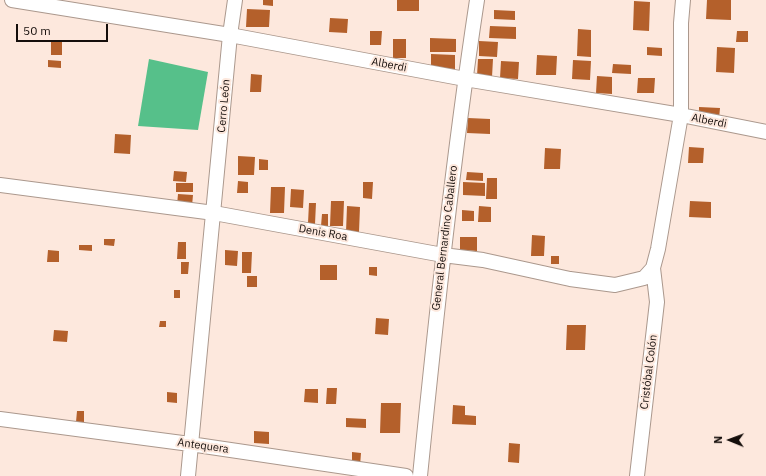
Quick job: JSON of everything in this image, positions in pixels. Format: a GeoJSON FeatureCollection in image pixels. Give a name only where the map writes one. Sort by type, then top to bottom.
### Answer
{"type":"FeatureCollection","features":[{"type":"Feature","properties":{"kind":"street","name":"Alberdi"},"geometry":{"type":"LineString","coordinates":[[12,0],[37,2],[230,35],[465,79],[681,115],[766,132]]}},
{"type":"Feature","properties":{"kind":"street","name":"Cerro León"},"geometry":{"type":"LineString","coordinates":[[188,476],[230,35],[235,0]]}},
{"type":"Feature","properties":{"kind":"street","name":"General Bernardino Caballero"},"geometry":{"type":"LineString","coordinates":[[420,476],[442,255],[477,0]]}},
{"type":"Feature","properties":{"kind":"street"},"geometry":{"type":"LineString","coordinates":[[648,273],[658,249],[681,115],[681,23],[683,0]]}},
{"type":"Feature","properties":{"kind":"street","name":"Denis Roa"},"geometry":{"type":"LineString","coordinates":[[0,185],[214,213],[442,255],[483,260],[570,279],[614,285],[648,273]]}},
{"type":"Feature","properties":{"kind":"street","name":"Cristóbal Colón"},"geometry":{"type":"LineString","coordinates":[[637,476],[658,302],[648,273]]}},
{"type":"Feature","properties":{"kind":"street","name":"Antequera"},"geometry":{"type":"LineString","coordinates":[[0,419],[190,444],[406,476]]}},
{"type":"Feature","properties":{"kind":"green space"},"geometry":{"type":"Polygon","coordinates":[[[149,59],[208,72],[198,130],[138,126],[149,59]]]}},
{"type":"Feature","properties":{"kind":"building"},"geometry":{"type":"Polygon","coordinates":[[[263,0],[273,0],[273,6],[263,5],[263,0]]]}},
{"type":"Feature","properties":{"kind":"building"},"geometry":{"type":"Polygon","coordinates":[[[397,0],[419,0],[419,11],[397,11],[397,0]]]}},
{"type":"Feature","properties":{"kind":"building"},"geometry":{"type":"Polygon","coordinates":[[[707,0],[731,0],[731,20],[706,19],[707,0]]]}},
{"type":"Feature","properties":{"kind":"building"},"geometry":{"type":"Polygon","coordinates":[[[634,1],[650,2],[649,31],[633,30],[634,1]]]}},
{"type":"Feature","properties":{"kind":"building"},"geometry":{"type":"Polygon","coordinates":[[[247,9],[270,10],[269,27],[246,27],[247,9]]]}},
{"type":"Feature","properties":{"kind":"building"},"geometry":{"type":"Polygon","coordinates":[[[494,10],[515,11],[515,20],[494,19],[494,10]]]}},
{"type":"Feature","properties":{"kind":"building"},"geometry":{"type":"Polygon","coordinates":[[[330,18],[348,19],[347,33],[329,32],[330,18]]]}},
{"type":"Feature","properties":{"kind":"building"},"geometry":{"type":"Polygon","coordinates":[[[490,26],[516,27],[516,39],[489,38],[490,26]]]}},
{"type":"Feature","properties":{"kind":"building"},"geometry":{"type":"Polygon","coordinates":[[[578,29],[591,30],[591,57],[577,56],[578,29]]]}},
{"type":"Feature","properties":{"kind":"building"},"geometry":{"type":"Polygon","coordinates":[[[370,31],[382,31],[381,45],[370,45],[370,31]]]}},
{"type":"Feature","properties":{"kind":"building"},"geometry":{"type":"Polygon","coordinates":[[[737,31],[748,31],[748,42],[736,42],[737,31]]]}},
{"type":"Feature","properties":{"kind":"building"},"geometry":{"type":"Polygon","coordinates":[[[430,38],[456,39],[456,52],[430,52],[430,38]]]}},
{"type":"Feature","properties":{"kind":"building"},"geometry":{"type":"Polygon","coordinates":[[[393,39],[406,39],[406,58],[393,58],[393,39]]]}},
{"type":"Feature","properties":{"kind":"building"},"geometry":{"type":"Polygon","coordinates":[[[51,41],[62,41],[62,55],[51,55],[51,41]]]}},
{"type":"Feature","properties":{"kind":"building"},"geometry":{"type":"Polygon","coordinates":[[[479,41],[498,42],[497,57],[479,56],[479,41]]]}},
{"type":"Feature","properties":{"kind":"building"},"geometry":{"type":"Polygon","coordinates":[[[647,47],[662,48],[662,56],[647,55],[647,47]]]}},
{"type":"Feature","properties":{"kind":"building"},"geometry":{"type":"Polygon","coordinates":[[[717,47],[735,48],[734,73],[716,72],[717,47]]]}},
{"type":"Feature","properties":{"kind":"building"},"geometry":{"type":"Polygon","coordinates":[[[431,54],[455,55],[455,69],[431,68],[431,54]]]}},
{"type":"Feature","properties":{"kind":"building"},"geometry":{"type":"Polygon","coordinates":[[[537,55],[557,56],[556,75],[536,75],[537,55]]]}},
{"type":"Feature","properties":{"kind":"building"},"geometry":{"type":"Polygon","coordinates":[[[478,59],[493,59],[492,77],[477,76],[478,59]]]}},
{"type":"Feature","properties":{"kind":"building"},"geometry":{"type":"Polygon","coordinates":[[[48,60],[61,61],[61,68],[48,67],[48,60]]]}},
{"type":"Feature","properties":{"kind":"building"},"geometry":{"type":"Polygon","coordinates":[[[573,60],[591,61],[590,80],[572,79],[573,60]]]}},
{"type":"Feature","properties":{"kind":"building"},"geometry":{"type":"Polygon","coordinates":[[[501,61],[519,62],[518,79],[500,78],[501,61]]]}},
{"type":"Feature","properties":{"kind":"building"},"geometry":{"type":"Polygon","coordinates":[[[613,64],[631,65],[631,74],[612,73],[613,64]]]}},
{"type":"Feature","properties":{"kind":"building"},"geometry":{"type":"Polygon","coordinates":[[[251,74],[262,75],[261,92],[250,92],[251,74]]]}},
{"type":"Feature","properties":{"kind":"building"},"geometry":{"type":"Polygon","coordinates":[[[597,76],[612,77],[612,94],[596,93],[597,76]]]}},
{"type":"Feature","properties":{"kind":"building"},"geometry":{"type":"Polygon","coordinates":[[[638,78],[655,78],[654,93],[637,93],[638,78]]]}},
{"type":"Feature","properties":{"kind":"building"},"geometry":{"type":"Polygon","coordinates":[[[699,107],[720,108],[719,119],[699,118],[699,107]]]}},
{"type":"Feature","properties":{"kind":"building"},"geometry":{"type":"Polygon","coordinates":[[[468,118],[490,119],[490,134],[467,133],[468,118]]]}},
{"type":"Feature","properties":{"kind":"building"},"geometry":{"type":"Polygon","coordinates":[[[115,134],[131,135],[130,154],[114,153],[115,134]]]}},
{"type":"Feature","properties":{"kind":"building"},"geometry":{"type":"Polygon","coordinates":[[[689,147],[704,148],[703,163],[688,163],[689,147]]]}},
{"type":"Feature","properties":{"kind":"building"},"geometry":{"type":"Polygon","coordinates":[[[545,148],[561,149],[560,169],[544,169],[545,148]]]}},
{"type":"Feature","properties":{"kind":"building"},"geometry":{"type":"Polygon","coordinates":[[[238,156],[255,157],[254,175],[238,175],[238,156]]]}},
{"type":"Feature","properties":{"kind":"building"},"geometry":{"type":"Polygon","coordinates":[[[259,159],[268,160],[268,170],[259,170],[259,159]]]}},
{"type":"Feature","properties":{"kind":"building"},"geometry":{"type":"Polygon","coordinates":[[[174,171],[187,172],[186,182],[173,181],[174,171]]]}},
{"type":"Feature","properties":{"kind":"building"},"geometry":{"type":"Polygon","coordinates":[[[467,172],[483,173],[483,181],[466,180],[467,172]]]}},
{"type":"Feature","properties":{"kind":"building"},"geometry":{"type":"Polygon","coordinates":[[[487,178],[497,178],[497,199],[486,199],[487,178]]]}},
{"type":"Feature","properties":{"kind":"building"},"geometry":{"type":"Polygon","coordinates":[[[238,181],[248,182],[248,193],[237,193],[238,181]]]}},
{"type":"Feature","properties":{"kind":"building"},"geometry":{"type":"Polygon","coordinates":[[[363,182],[373,182],[372,199],[363,198],[363,182]]]}},
{"type":"Feature","properties":{"kind":"building"},"geometry":{"type":"Polygon","coordinates":[[[463,182],[485,183],[485,196],[463,195],[463,182]]]}},
{"type":"Feature","properties":{"kind":"building"},"geometry":{"type":"Polygon","coordinates":[[[176,183],[193,183],[193,192],[176,192],[176,183]]]}},
{"type":"Feature","properties":{"kind":"building"},"geometry":{"type":"Polygon","coordinates":[[[271,187],[285,187],[284,213],[270,213],[271,187]]]}},
{"type":"Feature","properties":{"kind":"building"},"geometry":{"type":"Polygon","coordinates":[[[291,189],[304,190],[303,208],[290,207],[291,189]]]}},
{"type":"Feature","properties":{"kind":"building"},"geometry":{"type":"Polygon","coordinates":[[[178,194],[193,195],[192,206],[177,205],[178,194]]]}},
{"type":"Feature","properties":{"kind":"building"},"geometry":{"type":"Polygon","coordinates":[[[331,201],[344,201],[343,226],[330,226],[331,201]]]}},
{"type":"Feature","properties":{"kind":"building"},"geometry":{"type":"Polygon","coordinates":[[[690,201],[711,202],[711,218],[689,217],[690,201]]]}},
{"type":"Feature","properties":{"kind":"building"},"geometry":{"type":"Polygon","coordinates":[[[309,203],[316,203],[315,224],[308,223],[309,203]]]}},
{"type":"Feature","properties":{"kind":"building"},"geometry":{"type":"Polygon","coordinates":[[[347,206],[360,207],[359,232],[346,232],[347,206]]]}},
{"type":"Feature","properties":{"kind":"building"},"geometry":{"type":"Polygon","coordinates":[[[479,206],[491,207],[491,222],[478,222],[479,206]]]}},
{"type":"Feature","properties":{"kind":"building"},"geometry":{"type":"Polygon","coordinates":[[[462,210],[474,211],[474,221],[462,221],[462,210]]]}},
{"type":"Feature","properties":{"kind":"building"},"geometry":{"type":"Polygon","coordinates":[[[322,214],[328,214],[328,227],[321,226],[322,214]]]}},
{"type":"Feature","properties":{"kind":"building"},"geometry":{"type":"Polygon","coordinates":[[[532,235],[545,236],[544,256],[531,256],[532,235]]]}},
{"type":"Feature","properties":{"kind":"building"},"geometry":{"type":"Polygon","coordinates":[[[460,237],[477,237],[477,251],[460,250],[460,237]]]}},
{"type":"Feature","properties":{"kind":"building"},"geometry":{"type":"Polygon","coordinates":[[[104,239],[115,239],[114,246],[104,245],[104,239]]]}},
{"type":"Feature","properties":{"kind":"building"},"geometry":{"type":"Polygon","coordinates":[[[178,242],[186,242],[186,259],[177,259],[178,242]]]}},
{"type":"Feature","properties":{"kind":"building"},"geometry":{"type":"Polygon","coordinates":[[[79,245],[92,245],[92,251],[79,250],[79,245]]]}},
{"type":"Feature","properties":{"kind":"building"},"geometry":{"type":"Polygon","coordinates":[[[48,250],[59,251],[59,262],[47,262],[48,250]]]}},
{"type":"Feature","properties":{"kind":"building"},"geometry":{"type":"Polygon","coordinates":[[[225,250],[238,251],[237,266],[225,265],[225,250]]]}},
{"type":"Feature","properties":{"kind":"building"},"geometry":{"type":"Polygon","coordinates":[[[242,252],[252,252],[251,273],[242,273],[242,252]]]}},
{"type":"Feature","properties":{"kind":"building"},"geometry":{"type":"Polygon","coordinates":[[[551,256],[559,256],[559,264],[551,264],[551,256]]]}},
{"type":"Feature","properties":{"kind":"building"},"geometry":{"type":"Polygon","coordinates":[[[181,262],[189,262],[188,274],[181,274],[181,262]]]}},
{"type":"Feature","properties":{"kind":"building"},"geometry":{"type":"Polygon","coordinates":[[[320,265],[337,265],[337,280],[320,280],[320,265]]]}},
{"type":"Feature","properties":{"kind":"building"},"geometry":{"type":"Polygon","coordinates":[[[369,267],[377,267],[377,276],[369,275],[369,267]]]}},
{"type":"Feature","properties":{"kind":"building"},"geometry":{"type":"Polygon","coordinates":[[[247,276],[257,276],[257,287],[247,287],[247,276]]]}},
{"type":"Feature","properties":{"kind":"building"},"geometry":{"type":"Polygon","coordinates":[[[174,290],[180,290],[180,298],[174,298],[174,290]]]}},
{"type":"Feature","properties":{"kind":"building"},"geometry":{"type":"Polygon","coordinates":[[[376,318],[389,319],[388,335],[375,334],[376,318]]]}},
{"type":"Feature","properties":{"kind":"building"},"geometry":{"type":"Polygon","coordinates":[[[160,321],[166,321],[166,327],[159,327],[160,321]]]}},
{"type":"Feature","properties":{"kind":"building"},"geometry":{"type":"Polygon","coordinates":[[[567,325],[586,325],[585,350],[566,350],[567,325]]]}},
{"type":"Feature","properties":{"kind":"building"},"geometry":{"type":"Polygon","coordinates":[[[54,330],[68,331],[67,342],[53,341],[54,330]]]}},
{"type":"Feature","properties":{"kind":"building"},"geometry":{"type":"Polygon","coordinates":[[[327,388],[337,388],[336,404],[326,404],[327,388]]]}},
{"type":"Feature","properties":{"kind":"building"},"geometry":{"type":"Polygon","coordinates":[[[305,389],[318,389],[318,403],[304,402],[305,389]]]}},
{"type":"Feature","properties":{"kind":"building"},"geometry":{"type":"Polygon","coordinates":[[[167,392],[177,393],[177,403],[167,402],[167,392]]]}},
{"type":"Feature","properties":{"kind":"building"},"geometry":{"type":"Polygon","coordinates":[[[381,403],[401,403],[400,433],[380,433],[381,403]]]}},
{"type":"Feature","properties":{"kind":"building"},"geometry":{"type":"Polygon","coordinates":[[[453,405],[465,406],[465,415],[476,416],[476,425],[452,424],[453,405]]]}},
{"type":"Feature","properties":{"kind":"building"},"geometry":{"type":"Polygon","coordinates":[[[77,411],[84,411],[84,422],[76,422],[77,411]]]}},
{"type":"Feature","properties":{"kind":"building"},"geometry":{"type":"Polygon","coordinates":[[[346,418],[366,419],[366,428],[346,427],[346,418]]]}},
{"type":"Feature","properties":{"kind":"building"},"geometry":{"type":"Polygon","coordinates":[[[254,431],[269,432],[269,444],[254,443],[254,431]]]}},
{"type":"Feature","properties":{"kind":"building"},"geometry":{"type":"Polygon","coordinates":[[[509,443],[520,444],[519,463],[508,462],[509,443]]]}},
{"type":"Feature","properties":{"kind":"building"},"geometry":{"type":"Polygon","coordinates":[[[352,452],[361,453],[360,466],[352,466],[352,452]]]}}]}
